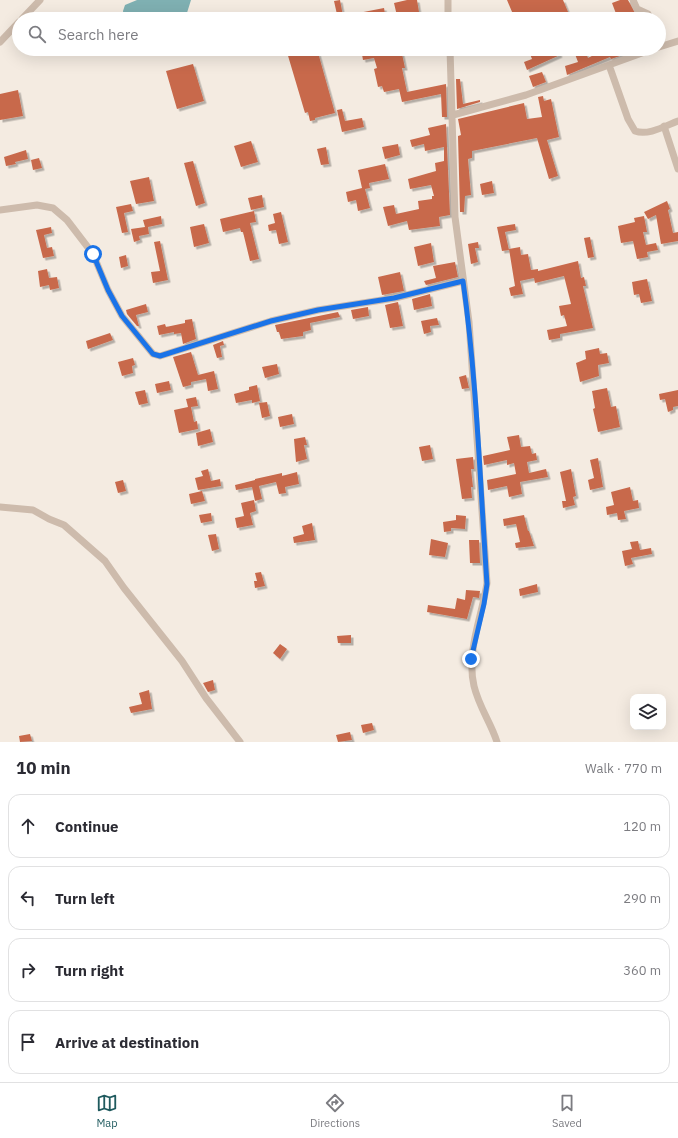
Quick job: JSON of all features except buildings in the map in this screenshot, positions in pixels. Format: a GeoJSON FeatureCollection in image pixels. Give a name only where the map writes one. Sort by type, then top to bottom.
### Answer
{"type":"FeatureCollection","features":[{"type":"Feature","properties":{"kind":"street"},"geometry":{"type":"LineString","coordinates":[[29,12],[40,0]]}},
{"type":"Feature","properties":{"kind":"street"},"geometry":{"type":"LineString","coordinates":[[447,0],[448,12]]}},
{"type":"Feature","properties":{"kind":"street"},"geometry":{"type":"LineString","coordinates":[[633,0],[637,9],[644,12]]}},
{"type":"Feature","properties":{"kind":"street"},"geometry":{"type":"LineString","coordinates":[[0,42],[12,29]]}},
{"type":"Feature","properties":{"kind":"street"},"geometry":{"type":"LineString","coordinates":[[666,44],[678,41]]}},
{"type":"Feature","properties":{"kind":"street"},"geometry":{"type":"LineString","coordinates":[[450,56],[455,217],[472,368],[487,584],[484,604],[471,659],[476,693],[484,715],[497,742]]}},
{"type":"Feature","properties":{"kind":"street"},"geometry":{"type":"LineString","coordinates":[[453,115],[526,95],[632,56]]}},
{"type":"Feature","properties":{"kind":"street"},"geometry":{"type":"LineString","coordinates":[[609,64],[628,119],[634,131],[641,134],[678,121]]}},
{"type":"Feature","properties":{"kind":"street"},"geometry":{"type":"LineString","coordinates":[[664,126],[678,169]]}},
{"type":"Feature","properties":{"kind":"street"},"geometry":{"type":"LineString","coordinates":[[0,210],[37,205],[53,208],[67,220],[93,254],[108,290],[122,316],[153,354],[160,356],[271,321],[318,310],[394,298],[463,281]]}},
{"type":"Feature","properties":{"kind":"street"},"geometry":{"type":"LineString","coordinates":[[0,507],[33,510],[50,519],[64,524],[105,561],[124,588],[182,661],[206,698],[240,742]]}},
{"type":"Feature","properties":{"kind":"water"},"geometry":{"type":"Polygon","coordinates":[[[137,0],[191,0],[187,12],[123,12],[125,5],[137,0]]]}},
{"type":"Feature","properties":{"kind":"route"},"geometry":{"type":"LineString","coordinates":[[93,254],[108,290],[122,316],[153,354],[160,356],[169,355],[216,338],[271,321],[318,310],[394,298],[463,281],[469,322],[474,384],[487,584],[484,604],[471,659]]}}]}
